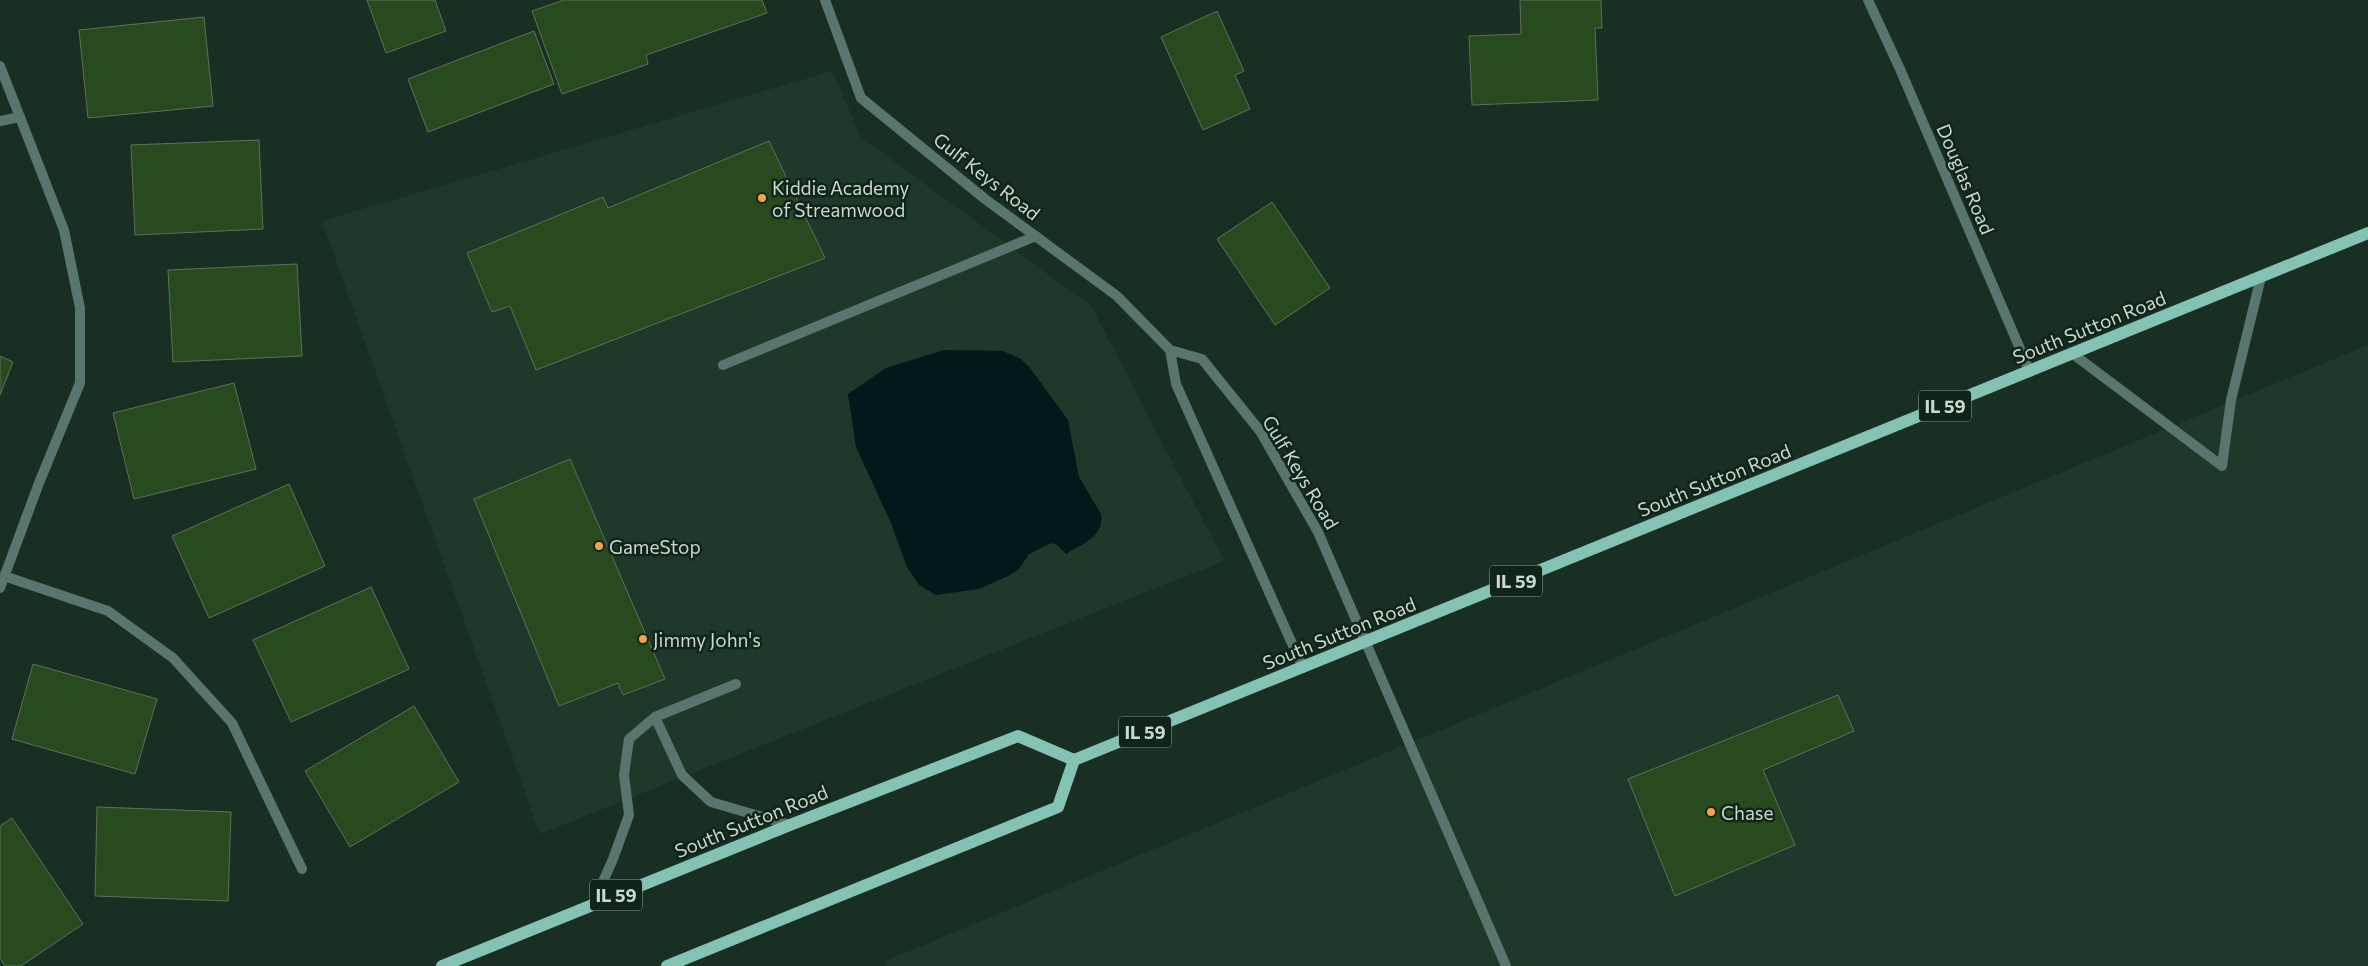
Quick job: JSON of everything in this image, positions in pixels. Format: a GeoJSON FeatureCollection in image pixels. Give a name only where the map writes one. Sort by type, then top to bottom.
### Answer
{"type":"FeatureCollection","features":[{"type":"Feature","properties":{"kind":"main road","name":"South Sutton Road"},"geometry":{"type":"LineString","coordinates":[[442,966],[790,825],[1018,736],[1074,760],[1366,643],[2368,233]]}},
{"type":"Feature","properties":{"kind":"main road"},"geometry":{"type":"LineString","coordinates":[[667,966],[1058,807],[1074,760]]}},
{"type":"Feature","properties":{"kind":"street","name":"Gulf Keys Road"},"geometry":{"type":"LineString","coordinates":[[825,0],[861,98],[985,199],[1117,296],[1170,350],[1202,359],[1260,431],[1318,532],[1506,966]]}},
{"type":"Feature","properties":{"kind":"street","name":"Douglas Road"},"geometry":{"type":"LineString","coordinates":[[1868,0],[1900,69],[2030,372]]}},
{"type":"Feature","properties":{"kind":"street"},"geometry":{"type":"LineString","coordinates":[[0,66],[64,230],[80,308],[80,383],[39,483],[0,588]]}},
{"type":"Feature","properties":{"kind":"street"},"geometry":{"type":"LineString","coordinates":[[0,121],[20,117]]}},
{"type":"Feature","properties":{"kind":"street"},"geometry":{"type":"LineString","coordinates":[[723,365],[1036,236]]}},
{"type":"Feature","properties":{"kind":"street"},"geometry":{"type":"LineString","coordinates":[[2073,354],[2222,466],[2231,400],[2261,276]]}},
{"type":"Feature","properties":{"kind":"street"},"geometry":{"type":"LineString","coordinates":[[1170,350],[1176,384],[1303,668]]}},
{"type":"Feature","properties":{"kind":"street"},"geometry":{"type":"LineString","coordinates":[[4,576],[108,611],[173,658],[232,723],[302,869]]}},
{"type":"Feature","properties":{"kind":"street"},"geometry":{"type":"LineString","coordinates":[[593,904],[613,859],[629,815],[624,775],[629,739],[655,716],[736,684]]}},
{"type":"Feature","properties":{"kind":"street"},"geometry":{"type":"LineString","coordinates":[[655,716],[682,775],[711,802],[790,825]]}},
{"type":"Feature","properties":{"kind":"shaded area"},"geometry":{"type":"Polygon","coordinates":[[[832,71],[861,137],[1091,306],[1224,561],[540,834],[322,221],[832,71]]]}},
{"type":"Feature","properties":{"kind":"shaded area"},"geometry":{"type":"Polygon","coordinates":[[[2368,345],[2368,966],[887,966],[885,961],[2368,345]]]}},
{"type":"Feature","properties":{"kind":"water"},"geometry":{"type":"Polygon","coordinates":[[[944,350],[1003,351],[1021,359],[1030,368],[1068,420],[1079,477],[1101,514],[1101,522],[1096,534],[1091,539],[1066,554],[1057,545],[1051,543],[1029,554],[1019,569],[1008,576],[979,589],[936,595],[919,585],[907,567],[891,523],[856,447],[848,394],[886,368],[944,350]]]}},
{"type":"Feature","properties":{"kind":"building"},"geometry":{"type":"Polygon","coordinates":[[[367,0],[435,0],[446,31],[386,53],[367,0]]]}},
{"type":"Feature","properties":{"kind":"building"},"geometry":{"type":"Polygon","coordinates":[[[564,0],[762,0],[767,13],[646,55],[648,64],[562,94],[532,11],[564,0]]]}},
{"type":"Feature","properties":{"kind":"building"},"geometry":{"type":"Polygon","coordinates":[[[1520,0],[1601,0],[1602,28],[1595,28],[1598,100],[1472,105],[1469,36],[1521,34],[1520,0]]]}},
{"type":"Feature","properties":{"kind":"building"},"geometry":{"type":"Polygon","coordinates":[[[1217,11],[1244,71],[1235,75],[1250,109],[1203,130],[1161,37],[1217,11]]]}},
{"type":"Feature","properties":{"kind":"building"},"geometry":{"type":"Polygon","coordinates":[[[204,17],[213,106],[88,118],[79,30],[204,17]]]}},
{"type":"Feature","properties":{"kind":"building"},"geometry":{"type":"Polygon","coordinates":[[[534,31],[554,84],[428,132],[408,79],[534,31]]]}},
{"type":"Feature","properties":{"kind":"building"},"geometry":{"type":"Polygon","coordinates":[[[259,140],[263,229],[135,235],[131,145],[259,140]]]}},
{"type":"Feature","properties":{"kind":"building"},"geometry":{"type":"Polygon","coordinates":[[[769,141],[825,258],[536,370],[510,306],[492,312],[467,253],[603,197],[608,208],[769,141]]]}},
{"type":"Feature","properties":{"kind":"building"},"geometry":{"type":"Polygon","coordinates":[[[1272,202],[1330,288],[1275,325],[1217,239],[1272,202]]]}},
{"type":"Feature","properties":{"kind":"building"},"geometry":{"type":"Polygon","coordinates":[[[297,264],[302,356],[173,362],[168,270],[297,264]]]}},
{"type":"Feature","properties":{"kind":"building"},"geometry":{"type":"Polygon","coordinates":[[[0,356],[13,362],[0,395],[0,356]]]}},
{"type":"Feature","properties":{"kind":"building"},"geometry":{"type":"Polygon","coordinates":[[[234,383],[256,469],[134,499],[113,413],[234,383]]]}},
{"type":"Feature","properties":{"kind":"building"},"geometry":{"type":"Polygon","coordinates":[[[570,459],[665,679],[623,695],[618,683],[559,706],[474,499],[570,459]]]}},
{"type":"Feature","properties":{"kind":"building"},"geometry":{"type":"Polygon","coordinates":[[[289,484],[325,566],[209,618],[172,536],[289,484]]]}},
{"type":"Feature","properties":{"kind":"building"},"geometry":{"type":"Polygon","coordinates":[[[371,587],[409,669],[291,722],[253,640],[371,587]]]}},
{"type":"Feature","properties":{"kind":"building"},"geometry":{"type":"Polygon","coordinates":[[[33,664],[157,699],[135,774],[12,739],[33,664]]]}},
{"type":"Feature","properties":{"kind":"building","name":"Chase"},"geometry":{"type":"Polygon","coordinates":[[[1838,695],[1854,731],[1763,770],[1795,845],[1675,896],[1628,779],[1838,695]]]}},
{"type":"Feature","properties":{"kind":"building"},"geometry":{"type":"Polygon","coordinates":[[[414,706],[459,782],[350,847],[305,771],[414,706]]]}},
{"type":"Feature","properties":{"kind":"building"},"geometry":{"type":"Polygon","coordinates":[[[97,807],[231,812],[228,901],[95,896],[97,807]]]}},
{"type":"Feature","properties":{"kind":"building"},"geometry":{"type":"Polygon","coordinates":[[[12,818],[83,924],[21,966],[5,966],[0,958],[0,826],[12,818]]]}},
{"type":"Feature","properties":{"kind":"place","name":"Kiddie Academy of Streamwood"},"geometry":{"type":"Point","coordinates":[762,198]}},
{"type":"Feature","properties":{"kind":"place","name":"GameStop"},"geometry":{"type":"Point","coordinates":[599,546]}},
{"type":"Feature","properties":{"kind":"place","name":"Jimmy John's"},"geometry":{"type":"Point","coordinates":[643,639]}},
{"type":"Feature","properties":{"kind":"place","name":"Chase"},"geometry":{"type":"Point","coordinates":[1711,812]}}]}
